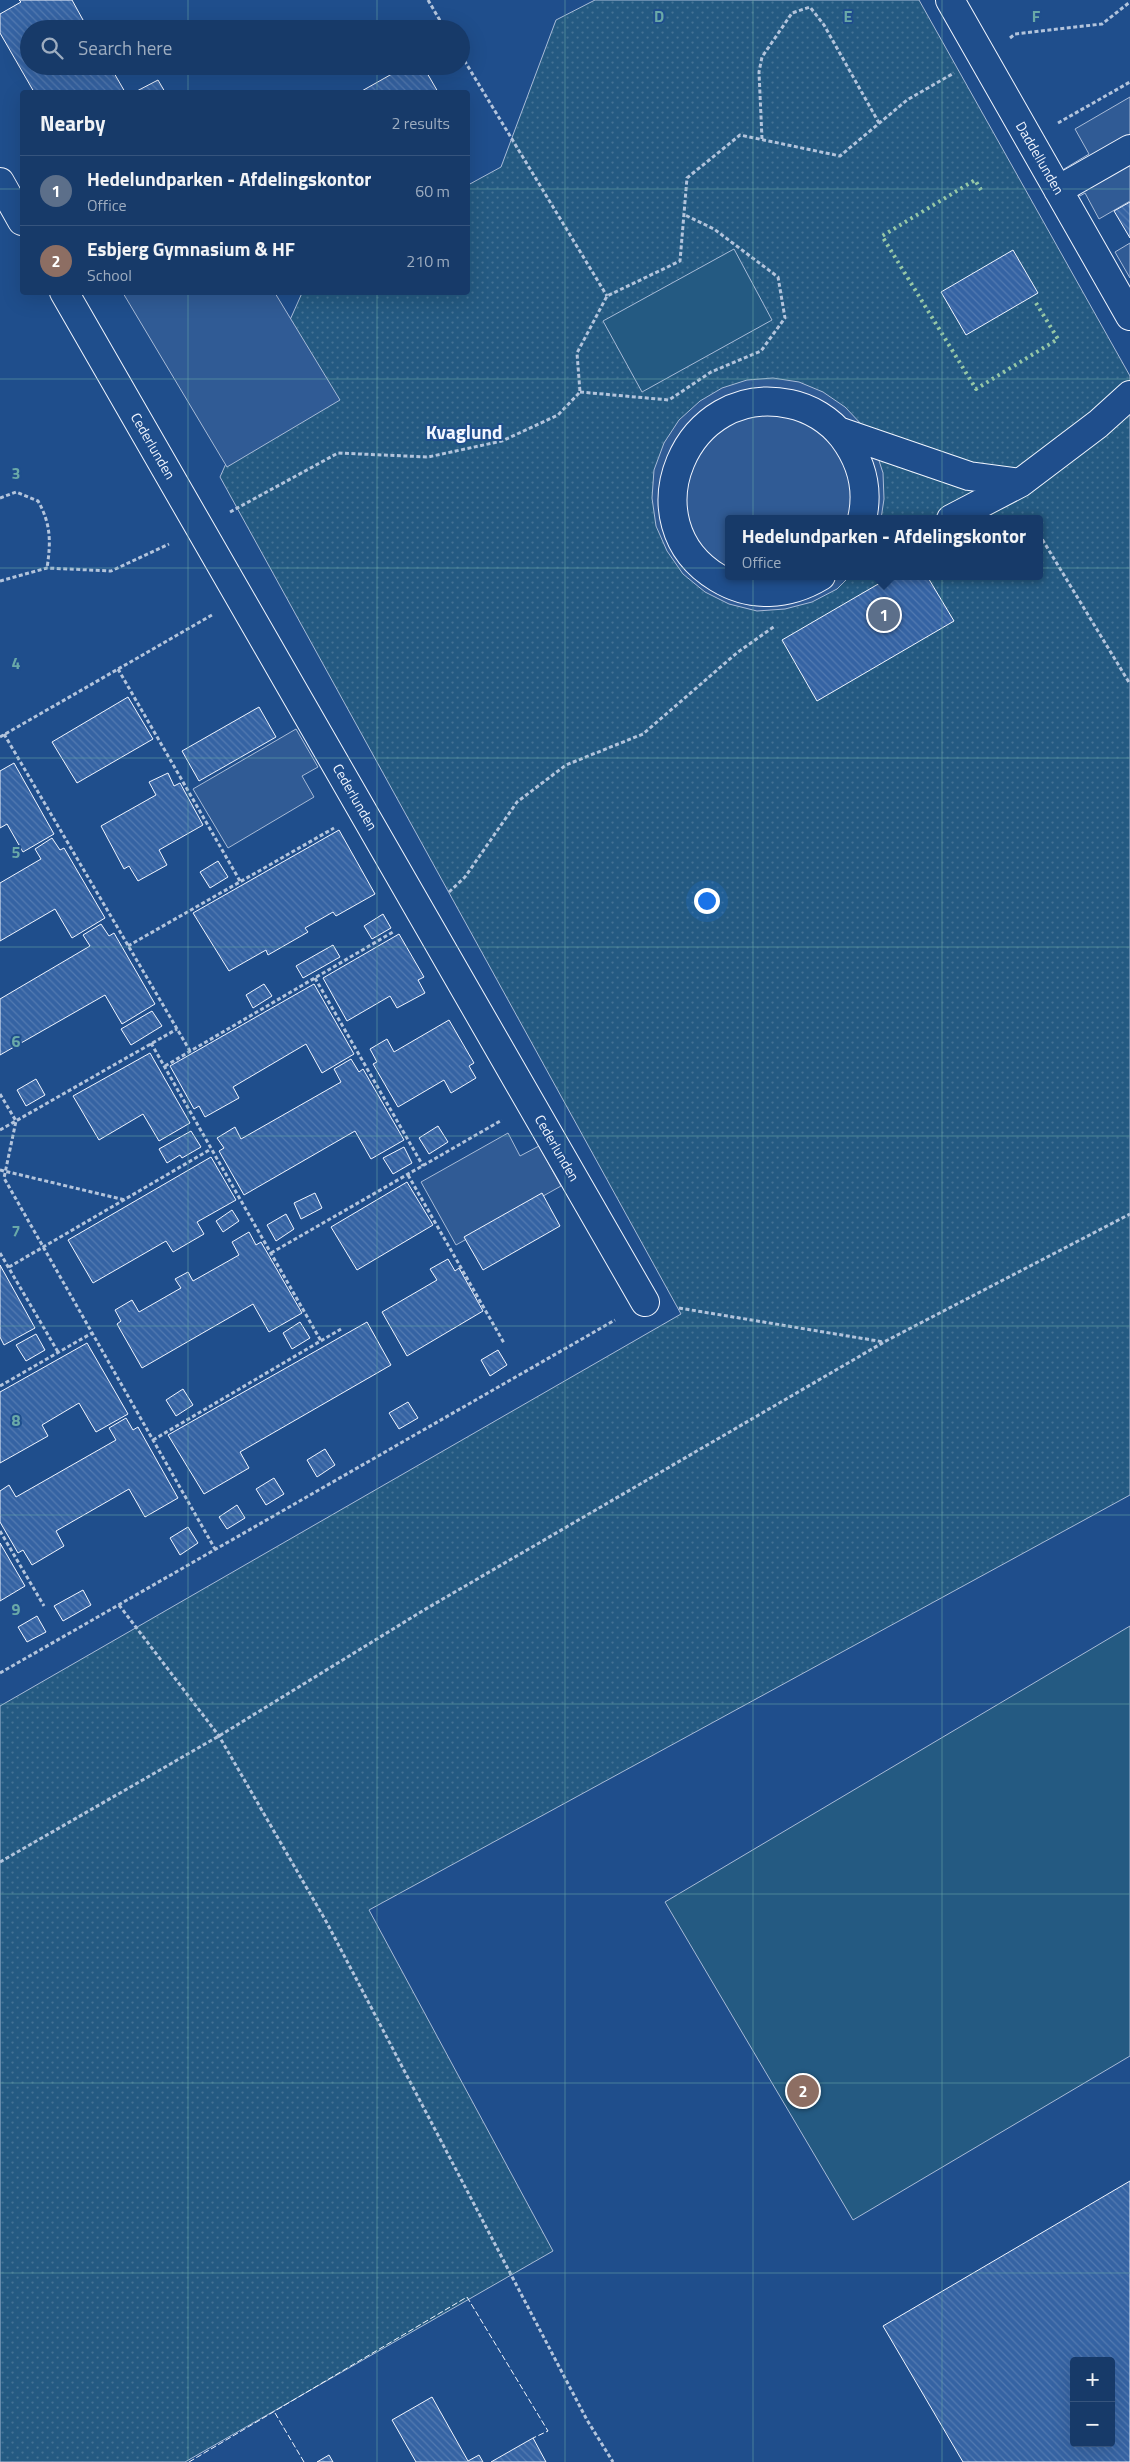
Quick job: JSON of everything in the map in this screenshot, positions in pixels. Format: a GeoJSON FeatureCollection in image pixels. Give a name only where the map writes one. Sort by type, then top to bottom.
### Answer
{"type":"FeatureCollection","features":[{"type":"Feature","properties":{"kind":"street","name":"Daddellunden"},"geometry":{"type":"LineString","coordinates":[[950,0],[1058,190],[1120,277],[1130,316]]}},
{"type":"Feature","properties":{"kind":"street"},"geometry":{"type":"LineString","coordinates":[[1058,190],[1130,149]]}},
{"type":"Feature","properties":{"kind":"street"},"geometry":{"type":"LineString","coordinates":[[0,182],[20,217]]}},
{"type":"Feature","properties":{"kind":"street","name":"Cederlunden"},"geometry":{"type":"LineString","coordinates":[[66,295],[645,1302]]}},
{"type":"Feature","properties":{"kind":"street"},"geometry":{"type":"LineString","coordinates":[[958,515],[1020,483],[1098,424],[1130,395]]}},
{"type":"Feature","properties":{"kind":"street"},"geometry":{"type":"LineString","coordinates":[[814,580],[804,586],[788,590],[755,592],[730,585],[709,572],[691,554],[679,532],[673,508],[673,483],[680,458],[693,437],[711,420],[731,408],[754,402],[777,401],[799,406],[820,416],[838,431],[852,449],[861,470],[864,493],[862,515]]}},
{"type":"Feature","properties":{"kind":"street"},"geometry":{"type":"LineString","coordinates":[[838,431],[969,476],[1020,483]]}},
{"type":"Feature","properties":{"kind":"path"},"geometry":{"type":"LineString","coordinates":[[428,0],[440,20]]}},
{"type":"Feature","properties":{"kind":"path"},"geometry":{"type":"LineString","coordinates":[[0,581],[47,568],[111,571],[200,528],[338,453],[428,457],[502,440],[558,415],[580,392],[577,353],[607,296],[680,261],[687,178],[740,135],[840,156],[907,100],[982,56],[1015,34],[1102,24],[1130,2]]}},
{"type":"Feature","properties":{"kind":"path"},"geometry":{"type":"LineString","coordinates":[[762,139],[759,72],[762,57],[792,13],[810,7],[824,25],[879,123]]}},
{"type":"Feature","properties":{"kind":"path"},"geometry":{"type":"LineString","coordinates":[[470,70],[607,296]]}},
{"type":"Feature","properties":{"kind":"path"},"geometry":{"type":"LineString","coordinates":[[1030,140],[1130,82]]}},
{"type":"Feature","properties":{"kind":"path"},"geometry":{"type":"LineString","coordinates":[[580,392],[669,400],[711,372],[761,351],[786,318],[778,277],[714,229],[685,215]]}},
{"type":"Feature","properties":{"kind":"path"},"geometry":{"type":"LineString","coordinates":[[0,498],[16,492],[38,501],[46,516],[50,532],[47,568]]}},
{"type":"Feature","properties":{"kind":"path"},"geometry":{"type":"LineString","coordinates":[[1043,541],[1130,684]]}},
{"type":"Feature","properties":{"kind":"path"},"geometry":{"type":"LineString","coordinates":[[0,737],[241,598]]}},
{"type":"Feature","properties":{"kind":"path"},"geometry":{"type":"LineString","coordinates":[[165,1066],[423,915],[465,878],[517,802],[566,765],[643,734],[738,652],[777,625]]}},
{"type":"Feature","properties":{"kind":"path"},"geometry":{"type":"LineString","coordinates":[[118,669],[240,881]]}},
{"type":"Feature","properties":{"kind":"path"},"geometry":{"type":"LineString","coordinates":[[4,734],[190,1051]]}},
{"type":"Feature","properties":{"kind":"path"},"geometry":{"type":"LineString","coordinates":[[128,946],[363,811]]}},
{"type":"Feature","properties":{"kind":"path"},"geometry":{"type":"LineString","coordinates":[[314,978],[423,1166]]}},
{"type":"Feature","properties":{"kind":"path"},"geometry":{"type":"LineString","coordinates":[[0,1130],[177,1029]]}},
{"type":"Feature","properties":{"kind":"path"},"geometry":{"type":"LineString","coordinates":[[151,1043],[321,1341]]}},
{"type":"Feature","properties":{"kind":"path"},"geometry":{"type":"LineString","coordinates":[[0,1094],[16,1121],[4,1178],[215,1549]]}},
{"type":"Feature","properties":{"kind":"path"},"geometry":{"type":"LineString","coordinates":[[271,1253],[531,1103]]}},
{"type":"Feature","properties":{"kind":"path"},"geometry":{"type":"LineString","coordinates":[[8,1267],[44,1248],[212,1149]]}},
{"type":"Feature","properties":{"kind":"path"},"geometry":{"type":"LineString","coordinates":[[0,1170],[126,1200]]}},
{"type":"Feature","properties":{"kind":"path"},"geometry":{"type":"LineString","coordinates":[[408,1175],[504,1343]]}},
{"type":"Feature","properties":{"kind":"path"},"geometry":{"type":"LineString","coordinates":[[0,1862],[219,1736],[424,1610],[884,1342],[1130,1214]]}},
{"type":"Feature","properties":{"kind":"path"},"geometry":{"type":"LineString","coordinates":[[0,1253],[58,1352]]}},
{"type":"Feature","properties":{"kind":"path"},"geometry":{"type":"LineString","coordinates":[[0,1673],[645,1302],[884,1342]]}},
{"type":"Feature","properties":{"kind":"path"},"geometry":{"type":"LineString","coordinates":[[153,1440],[341,1329]]}},
{"type":"Feature","properties":{"kind":"path"},"geometry":{"type":"LineString","coordinates":[[0,1386],[92,1333]]}},
{"type":"Feature","properties":{"kind":"path"},"geometry":{"type":"LineString","coordinates":[[0,1531],[44,1606]]}},
{"type":"Feature","properties":{"kind":"path"},"geometry":{"type":"LineString","coordinates":[[119,1605],[219,1736],[327,1923],[587,2420],[613,2462]]}},
{"type":"Feature","properties":{"kind":"shaded area"},"geometry":{"type":"Polygon","coordinates":[[[595,0],[919,0],[1130,376],[1130,1495],[369,1910],[553,2251],[185,2462],[0,2462],[0,1706],[681,1314],[220,477],[301,295],[470,295],[470,184],[501,167],[556,20],[595,0]]]}},
{"type":"Feature","properties":{"kind":"shaded area"},"geometry":{"type":"Polygon","coordinates":[[[1130,97],[1130,201],[1099,219],[1085,193],[1080,196],[1064,169],[1089,154],[1075,129],[1130,97]]]}},
{"type":"Feature","properties":{"kind":"shaded area"},"geometry":{"type":"Polygon","coordinates":[[[1130,243],[1130,278],[1115,252],[1130,243]]]}},
{"type":"Feature","properties":{"kind":"shaded area"},"geometry":{"type":"Polygon","coordinates":[[[734,249],[772,320],[642,392],[603,321],[734,249]]]}},
{"type":"Feature","properties":{"kind":"shaded area"},"geometry":{"type":"Polygon","coordinates":[[[124,295],[276,295],[340,400],[227,467],[124,295]]]}},
{"type":"Feature","properties":{"kind":"shaded area"},"geometry":{"type":"Polygon","coordinates":[[[773,378],[799,382],[823,392],[845,407],[863,426],[875,448],[883,473],[884,499],[882,515],[725,515],[725,580],[846,580],[837,589],[812,602],[785,609],[757,611],[729,604],[705,592],[683,574],[667,551],[656,526],[652,498],[654,470],[664,443],[679,420],[700,401],[722,388],[747,380],[773,378]]]}},
{"type":"Feature","properties":{"kind":"shaded area"},"geometry":{"type":"Polygon","coordinates":[[[296,729],[318,767],[302,776],[314,797],[228,848],[193,789],[296,729]]]}},
{"type":"Feature","properties":{"kind":"shaded area"},"geometry":{"type":"Polygon","coordinates":[[[508,1133],[520,1156],[539,1146],[561,1186],[456,1245],[421,1182],[508,1133]]]}},
{"type":"Feature","properties":{"kind":"shaded area"},"geometry":{"type":"Polygon","coordinates":[[[1130,1626],[1130,2056],[853,2220],[665,1902],[1130,1626]]]}},
{"type":"Feature","properties":{"kind":"building"},"geometry":{"type":"Polygon","coordinates":[[[19,0],[72,0],[83,20],[20,20],[20,68],[0,33],[0,14],[21,2],[19,0]]]}},
{"type":"Feature","properties":{"kind":"building"},"geometry":{"type":"Polygon","coordinates":[[[24,75],[115,75],[124,90],[33,90],[24,75]]]}},
{"type":"Feature","properties":{"kind":"building"},"geometry":{"type":"Polygon","coordinates":[[[390,75],[428,75],[437,90],[364,90],[390,75]]]}},
{"type":"Feature","properties":{"kind":"building"},"geometry":{"type":"Polygon","coordinates":[[[158,80],[164,90],[139,90],[158,80]]]}},
{"type":"Feature","properties":{"kind":"building"},"geometry":{"type":"Polygon","coordinates":[[[1130,202],[1130,238],[1114,211],[1130,202]]]}},
{"type":"Feature","properties":{"kind":"building"},"geometry":{"type":"Polygon","coordinates":[[[1013,250],[1038,293],[966,335],[941,292],[1013,250]]]}},
{"type":"Feature","properties":{"kind":"building"},"geometry":{"type":"Polygon","coordinates":[[[885,580],[929,580],[954,621],[817,701],[782,640],[885,580]]]}},
{"type":"Feature","properties":{"kind":"building"},"geometry":{"type":"Polygon","coordinates":[[[128,697],[153,739],[77,783],[52,742],[128,697]]]}},
{"type":"Feature","properties":{"kind":"building"},"geometry":{"type":"Polygon","coordinates":[[[259,707],[276,737],[199,781],[182,751],[259,707]]]}},
{"type":"Feature","properties":{"kind":"building"},"geometry":{"type":"Polygon","coordinates":[[[14,763],[54,834],[23,852],[7,824],[0,828],[0,771],[14,763]]]}},
{"type":"Feature","properties":{"kind":"building"},"geometry":{"type":"Polygon","coordinates":[[[168,773],[174,786],[180,783],[203,825],[159,850],[167,865],[138,881],[129,866],[124,869],[101,826],[156,795],[149,782],[168,773]]]}},
{"type":"Feature","properties":{"kind":"building"},"geometry":{"type":"Polygon","coordinates":[[[339,830],[375,894],[336,916],[333,912],[305,928],[308,932],[268,955],[266,950],[229,971],[193,913],[339,830]]]}},
{"type":"Feature","properties":{"kind":"building"},"geometry":{"type":"Polygon","coordinates":[[[52,838],[60,850],[64,848],[105,918],[72,938],[55,909],[0,941],[0,883],[41,859],[35,849],[52,838]]]}},
{"type":"Feature","properties":{"kind":"building"},"geometry":{"type":"Polygon","coordinates":[[[218,861],[228,877],[210,888],[200,872],[218,861]]]}},
{"type":"Feature","properties":{"kind":"building"},"geometry":{"type":"Polygon","coordinates":[[[383,914],[391,928],[372,939],[364,926],[383,914]]]}},
{"type":"Feature","properties":{"kind":"building"},"geometry":{"type":"Polygon","coordinates":[[[101,924],[109,936],[114,933],[155,1004],[122,1024],[105,995],[0,1055],[0,999],[90,946],[83,935],[101,924]]]}},
{"type":"Feature","properties":{"kind":"building"},"geometry":{"type":"Polygon","coordinates":[[[399,934],[424,977],[418,980],[425,993],[397,1008],[390,996],[347,1021],[323,978],[399,934]]]}},
{"type":"Feature","properties":{"kind":"building"},"geometry":{"type":"Polygon","coordinates":[[[333,945],[340,957],[303,978],[296,966],[333,945]]]}},
{"type":"Feature","properties":{"kind":"building"},"geometry":{"type":"Polygon","coordinates":[[[264,984],[272,996],[253,1008],[246,995],[264,984]]]}},
{"type":"Feature","properties":{"kind":"building"},"geometry":{"type":"Polygon","coordinates":[[[314,984],[354,1054],[322,1073],[306,1044],[233,1087],[239,1098],[205,1117],[199,1106],[194,1109],[170,1066],[314,984]]]}},
{"type":"Feature","properties":{"kind":"building"},"geometry":{"type":"Polygon","coordinates":[[[152,1011],[162,1026],[131,1045],[121,1029],[152,1011]]]}},
{"type":"Feature","properties":{"kind":"building"},"geometry":{"type":"Polygon","coordinates":[[[449,1020],[474,1063],[469,1066],[476,1078],[451,1093],[444,1080],[398,1107],[373,1064],[377,1062],[370,1049],[387,1039],[394,1052],[449,1020]]]}},
{"type":"Feature","properties":{"kind":"building"},"geometry":{"type":"Polygon","coordinates":[[[150,1053],[190,1123],[159,1141],[143,1114],[99,1140],[73,1096],[150,1053]]]}},
{"type":"Feature","properties":{"kind":"building"},"geometry":{"type":"Polygon","coordinates":[[[351,1059],[359,1072],[363,1069],[404,1140],[371,1159],[355,1131],[244,1195],[219,1151],[224,1148],[217,1138],[235,1127],[241,1139],[341,1082],[334,1069],[351,1059]]]}},
{"type":"Feature","properties":{"kind":"building"},"geometry":{"type":"Polygon","coordinates":[[[36,1079],[45,1095],[26,1106],[17,1090],[36,1079]]]}},
{"type":"Feature","properties":{"kind":"building"},"geometry":{"type":"Polygon","coordinates":[[[438,1126],[448,1142],[429,1154],[419,1138],[438,1126]]]}},
{"type":"Feature","properties":{"kind":"building"},"geometry":{"type":"Polygon","coordinates":[[[191,1131],[201,1147],[182,1158],[180,1155],[167,1163],[159,1149],[191,1131]]]}},
{"type":"Feature","properties":{"kind":"building"},"geometry":{"type":"Polygon","coordinates":[[[404,1147],[412,1163],[393,1174],[383,1158],[404,1147]]]}},
{"type":"Feature","properties":{"kind":"building"},"geometry":{"type":"Polygon","coordinates":[[[211,1157],[236,1200],[197,1222],[204,1234],[173,1252],[166,1241],[93,1283],[68,1240],[211,1157]]]}},
{"type":"Feature","properties":{"kind":"building"},"geometry":{"type":"Polygon","coordinates":[[[407,1182],[433,1225],[357,1270],[331,1227],[407,1182]]]}},
{"type":"Feature","properties":{"kind":"building"},"geometry":{"type":"Polygon","coordinates":[[[315,1193],[322,1208],[301,1219],[294,1203],[315,1193]]]}},
{"type":"Feature","properties":{"kind":"building"},"geometry":{"type":"Polygon","coordinates":[[[542,1193],[560,1226],[483,1270],[464,1237],[542,1193]]]}},
{"type":"Feature","properties":{"kind":"building"},"geometry":{"type":"Polygon","coordinates":[[[232,1210],[239,1221],[223,1232],[216,1221],[232,1210]]]}},
{"type":"Feature","properties":{"kind":"building"},"geometry":{"type":"Polygon","coordinates":[[[286,1214],[294,1229],[276,1241],[267,1225],[286,1214]]]}},
{"type":"Feature","properties":{"kind":"building"},"geometry":{"type":"Polygon","coordinates":[[[249,1232],[256,1245],[261,1242],[302,1313],[269,1332],[253,1304],[142,1368],[117,1324],[121,1321],[115,1310],[132,1300],[139,1312],[181,1288],[175,1279],[188,1272],[193,1281],[239,1255],[232,1242],[249,1232]]]}},
{"type":"Feature","properties":{"kind":"building"},"geometry":{"type":"Polygon","coordinates":[[[448,1259],[455,1271],[459,1268],[483,1311],[407,1356],[382,1312],[437,1280],[430,1269],[448,1259]]]}},
{"type":"Feature","properties":{"kind":"building"},"geometry":{"type":"Polygon","coordinates":[[[0,1265],[35,1328],[4,1345],[0,1337],[0,1265]]]}},
{"type":"Feature","properties":{"kind":"building"},"geometry":{"type":"Polygon","coordinates":[[[300,1322],[310,1338],[292,1349],[283,1333],[300,1322]]]}},
{"type":"Feature","properties":{"kind":"building"},"geometry":{"type":"Polygon","coordinates":[[[367,1322],[391,1365],[240,1452],[249,1468],[204,1494],[168,1435],[367,1322]]]}},
{"type":"Feature","properties":{"kind":"building"},"geometry":{"type":"Polygon","coordinates":[[[36,1334],[45,1350],[26,1361],[16,1345],[36,1334]]]}},
{"type":"Feature","properties":{"kind":"building"},"geometry":{"type":"Polygon","coordinates":[[[87,1343],[128,1414],[96,1432],[79,1403],[42,1425],[48,1436],[0,1463],[0,1392],[87,1343]]]}},
{"type":"Feature","properties":{"kind":"building"},"geometry":{"type":"Polygon","coordinates":[[[498,1350],[507,1365],[490,1376],[481,1360],[498,1350]]]}},
{"type":"Feature","properties":{"kind":"building"},"geometry":{"type":"Polygon","coordinates":[[[183,1389],[193,1405],[176,1416],[166,1400],[183,1389]]]}},
{"type":"Feature","properties":{"kind":"building"},"geometry":{"type":"Polygon","coordinates":[[[408,1402],[418,1418],[399,1429],[389,1413],[408,1402]]]}},
{"type":"Feature","properties":{"kind":"building"},"geometry":{"type":"Polygon","coordinates":[[[126,1418],[133,1430],[138,1427],[178,1498],[145,1517],[129,1489],[56,1531],[64,1546],[32,1565],[23,1550],[18,1553],[0,1522],[0,1491],[9,1485],[16,1497],[116,1440],[109,1428],[126,1418]]]}},
{"type":"Feature","properties":{"kind":"building"},"geometry":{"type":"Polygon","coordinates":[[[325,1449],[335,1465],[317,1477],[307,1460],[325,1449]]]}},
{"type":"Feature","properties":{"kind":"building"},"geometry":{"type":"Polygon","coordinates":[[[274,1478],[284,1494],[266,1505],[256,1489],[274,1478]]]}},
{"type":"Feature","properties":{"kind":"building"},"geometry":{"type":"Polygon","coordinates":[[[237,1505],[245,1518],[227,1529],[219,1517],[237,1505]]]}},
{"type":"Feature","properties":{"kind":"building"},"geometry":{"type":"Polygon","coordinates":[[[188,1527],[198,1543],[180,1555],[170,1538],[188,1527]]]}},
{"type":"Feature","properties":{"kind":"building"},"geometry":{"type":"Polygon","coordinates":[[[0,1543],[25,1586],[0,1601],[0,1543]]]}},
{"type":"Feature","properties":{"kind":"building"},"geometry":{"type":"Polygon","coordinates":[[[83,1590],[91,1605],[63,1621],[54,1606],[83,1590]]]}},
{"type":"Feature","properties":{"kind":"building"},"geometry":{"type":"Polygon","coordinates":[[[37,1616],[46,1632],[27,1642],[18,1627],[37,1616]]]}},
{"type":"Feature","properties":{"kind":"building"},"geometry":{"type":"Polygon","coordinates":[[[1130,2181],[1130,2462],[963,2462],[883,2326],[1130,2181]]]}},
{"type":"Feature","properties":{"kind":"building"},"geometry":{"type":"Polygon","coordinates":[[[432,2397],[468,2461],[479,2455],[483,2462],[416,2462],[392,2420],[432,2397]]]}},
{"type":"Feature","properties":{"kind":"building"},"geometry":{"type":"Polygon","coordinates":[[[533,2438],[546,2462],[491,2462],[533,2438]]]}},
{"type":"Feature","properties":{"kind":"building"},"geometry":{"type":"Polygon","coordinates":[[[329,2455],[333,2462],[317,2462],[329,2455]]]}},
{"type":"Feature","properties":{"kind":"hedge"},"geometry":{"type":"LineString","coordinates":[[981,190],[975,180],[882,236],[976,389],[1058,339],[1036,303]]}},
{"type":"Feature","properties":{"kind":"fence"},"geometry":{"type":"LineString","coordinates":[[189,2462],[467,2297],[548,2431],[533,2438]]}},
{"type":"Feature","properties":{"kind":"fence"},"geometry":{"type":"LineString","coordinates":[[275,2413],[304,2462]]}},
{"type":"Feature","properties":{"kind":"place","name":"Hedelundparken - Afdelingskontor"},"geometry":{"type":"Point","coordinates":[884,615]}},
{"type":"Feature","properties":{"kind":"place","name":"Esbjerg Gymnasium & HF"},"geometry":{"type":"Point","coordinates":[803,2091]}},
{"type":"Feature","properties":{"kind":"district","name":"Kvaglund"},"geometry":{"type":"Point","coordinates":[464,432]}}]}
